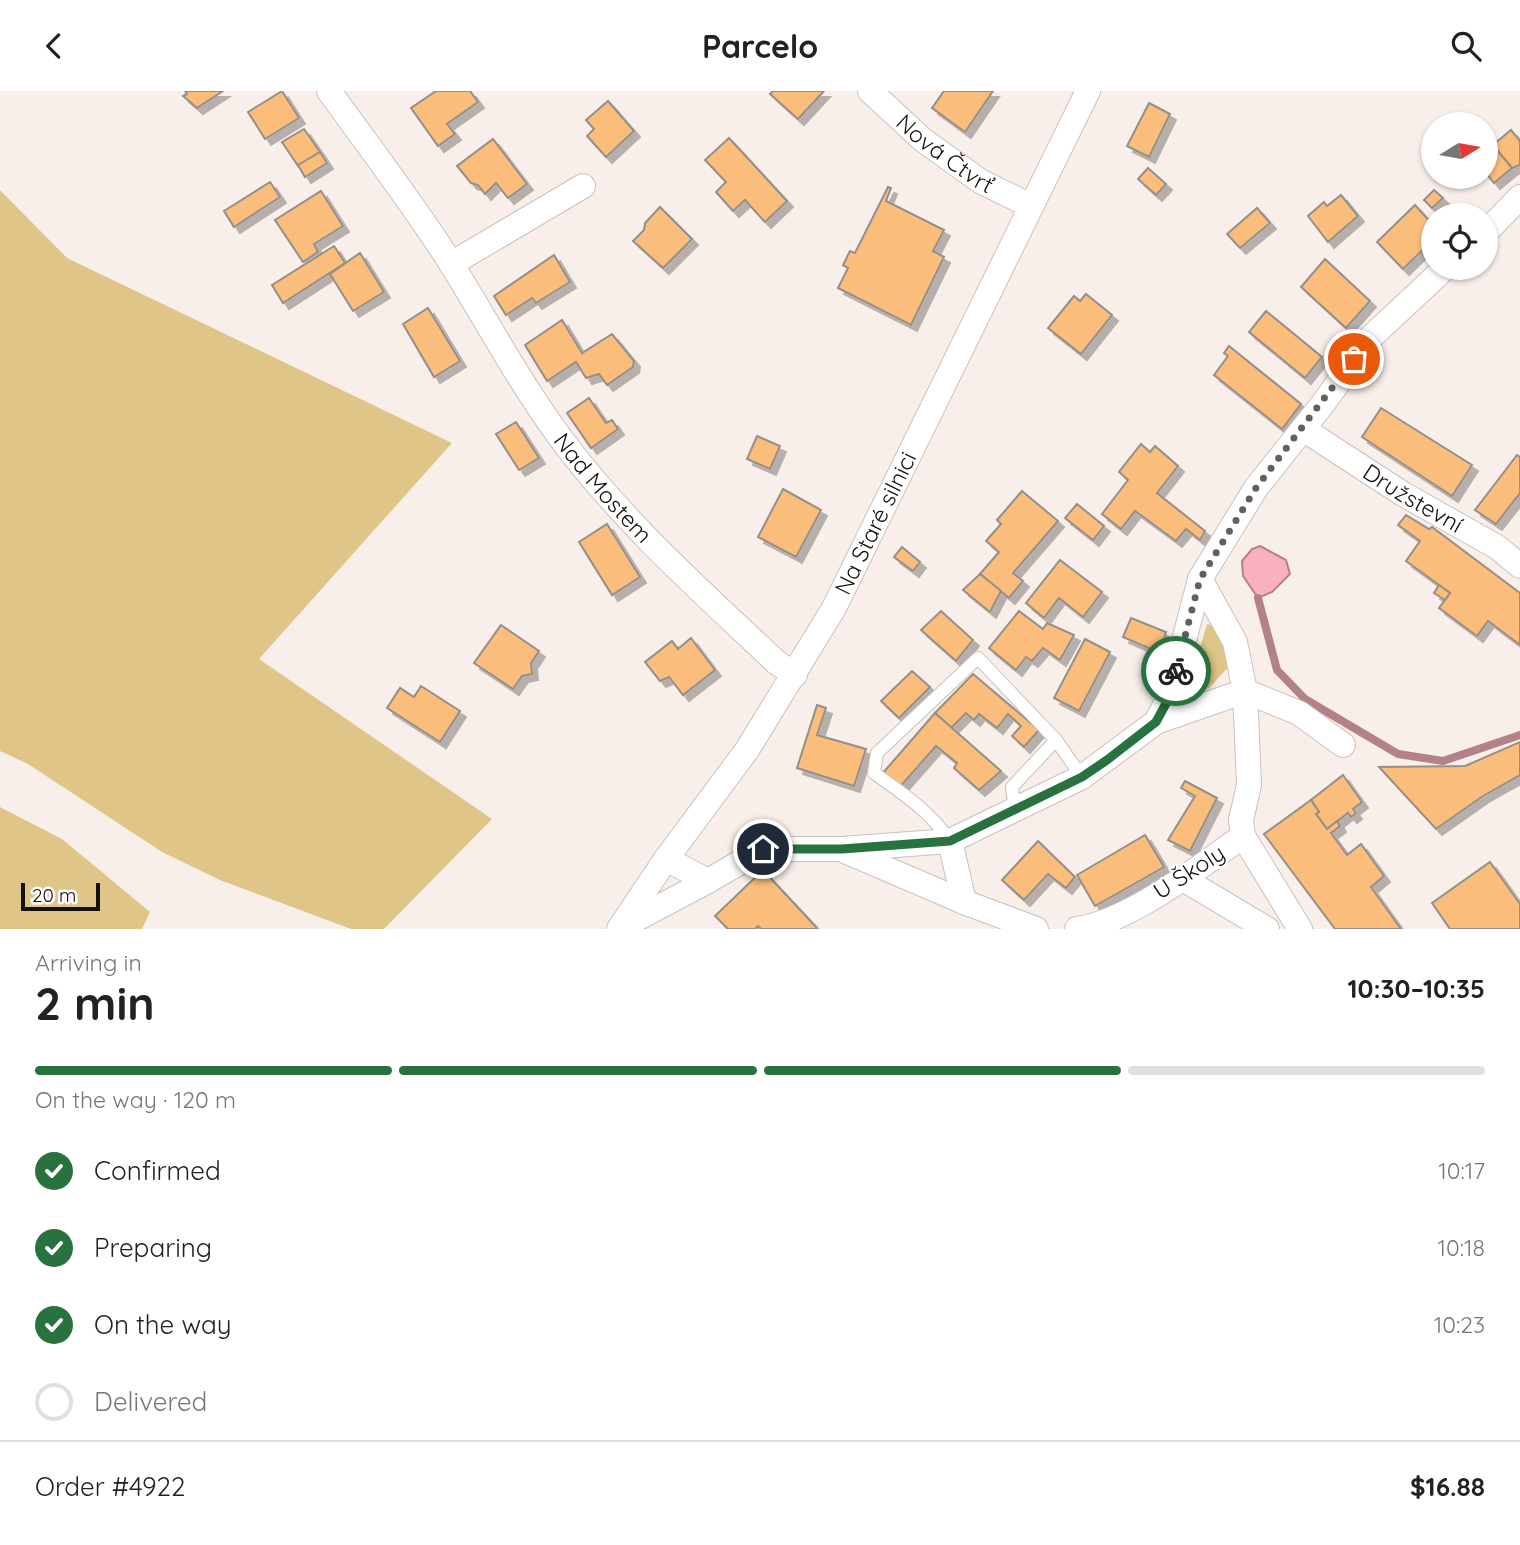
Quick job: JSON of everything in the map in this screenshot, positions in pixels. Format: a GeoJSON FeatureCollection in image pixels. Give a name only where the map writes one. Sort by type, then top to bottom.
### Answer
{"type":"FeatureCollection","features":[{"type":"Feature","properties":{"kind":"street","name":"Nad Mostem"},"geometry":{"type":"LineString","coordinates":[[329,91],[452,264],[514,368],[561,439],[601,489],[650,543],[776,662],[795,675]]}},
{"type":"Feature","properties":{"kind":"street","name":"Nová Čtvrť"},"geometry":{"type":"LineString","coordinates":[[870,91],[923,140],[980,181],[1029,205]]}},
{"type":"Feature","properties":{"kind":"street","name":"Na Staré silnici"},"geometry":{"type":"LineString","coordinates":[[620,928],[666,859],[747,750],[795,675],[840,596],[1029,205],[1088,91]]}},
{"type":"Feature","properties":{"kind":"street"},"geometry":{"type":"LineString","coordinates":[[452,264],[583,186]]}},
{"type":"Feature","properties":{"kind":"street"},"geometry":{"type":"LineString","coordinates":[[1498,220],[1520,197]]}},
{"type":"Feature","properties":{"kind":"street"},"geometry":{"type":"LineString","coordinates":[[1156,722],[1169,698],[1200,579],[1256,488],[1369,339],[1432,280]]}},
{"type":"Feature","properties":{"kind":"street","name":"Družstevní"},"geometry":{"type":"LineString","coordinates":[[1303,429],[1403,494],[1497,547],[1520,566]]}},
{"type":"Feature","properties":{"kind":"street","name":"U Školy"},"geometry":{"type":"LineString","coordinates":[[1077,929],[1096,927],[1183,879],[1243,836],[1241,820],[1249,785],[1245,691],[1235,642],[1200,579]]}},
{"type":"Feature","properties":{"kind":"street"},"geometry":{"type":"LineString","coordinates":[[620,928],[763,849],[842,849],[950,841],[1082,777],[1156,722],[1245,691],[1299,713],[1343,745]]}},
{"type":"Feature","properties":{"kind":"street"},"geometry":{"type":"LineString","coordinates":[[1243,836],[1300,929]]}},
{"type":"Feature","properties":{"kind":"street"},"geometry":{"type":"LineString","coordinates":[[950,841],[964,902]]}},
{"type":"Feature","properties":{"kind":"street"},"geometry":{"type":"LineString","coordinates":[[842,849],[964,902],[1036,929]]}},
{"type":"Feature","properties":{"kind":"street"},"geometry":{"type":"LineString","coordinates":[[666,859],[708,881]]}},
{"type":"Feature","properties":{"kind":"street"},"geometry":{"type":"LineString","coordinates":[[1183,879],[1267,929]]}},
{"type":"Feature","properties":{"kind":"lane"},"geometry":{"type":"LineString","coordinates":[[950,841],[937,821],[874,773],[877,753],[978,658],[1056,740],[1082,777]]}},
{"type":"Feature","properties":{"kind":"lane"},"geometry":{"type":"LineString","coordinates":[[1015,810],[1012,787],[1056,740]]}},
{"type":"Feature","properties":{"kind":"shaded area"},"geometry":{"type":"Polygon","coordinates":[[[0,190],[67,258],[452,443],[259,659],[492,819],[384,929],[351,929],[220,880],[162,852],[28,764],[0,751],[0,190]]]}},
{"type":"Feature","properties":{"kind":"shaded area"},"geometry":{"type":"Polygon","coordinates":[[[1260,546],[1286,560],[1290,574],[1272,592],[1258,598],[1243,576],[1242,561],[1252,549],[1260,546]]]}},
{"type":"Feature","properties":{"kind":"shaded area"},"geometry":{"type":"Polygon","coordinates":[[[1207,624],[1223,629],[1235,660],[1208,689],[1190,681],[1207,624]]]}},
{"type":"Feature","properties":{"kind":"shaded area"},"geometry":{"type":"Polygon","coordinates":[[[0,807],[62,839],[150,912],[142,929],[0,929],[0,807]]]}},
{"type":"Feature","properties":{"kind":"building"},"geometry":{"type":"Polygon","coordinates":[[[185,91],[223,91],[197,108],[183,96],[187,94],[185,91]]]}},
{"type":"Feature","properties":{"kind":"building"},"geometry":{"type":"Polygon","coordinates":[[[282,91],[299,118],[265,139],[248,112],[282,91]]]}},
{"type":"Feature","properties":{"kind":"building"},"geometry":{"type":"Polygon","coordinates":[[[436,91],[470,91],[478,102],[447,124],[455,134],[438,146],[411,108],[436,91]]]}},
{"type":"Feature","properties":{"kind":"building"},"geometry":{"type":"Polygon","coordinates":[[[773,91],[824,91],[798,119],[770,94],[773,91]]]}},
{"type":"Feature","properties":{"kind":"building"},"geometry":{"type":"Polygon","coordinates":[[[944,91],[993,91],[965,132],[932,108],[944,91]]]}},
{"type":"Feature","properties":{"kind":"building"},"geometry":{"type":"Polygon","coordinates":[[[608,101],[634,131],[606,157],[587,136],[594,129],[586,120],[608,101]]]}},
{"type":"Feature","properties":{"kind":"building"},"geometry":{"type":"Polygon","coordinates":[[[1149,103],[1170,114],[1149,157],[1127,146],[1149,103]]]}},
{"type":"Feature","properties":{"kind":"building"},"geometry":{"type":"Polygon","coordinates":[[[304,129],[320,152],[298,166],[282,142],[304,129]]]}},
{"type":"Feature","properties":{"kind":"building"},"geometry":{"type":"Polygon","coordinates":[[[1511,130],[1520,141],[1520,165],[1512,168],[1498,151],[1498,141],[1511,130]]]}},
{"type":"Feature","properties":{"kind":"building"},"geometry":{"type":"Polygon","coordinates":[[[729,138],[787,201],[765,222],[745,200],[733,211],[716,192],[726,182],[705,160],[729,138]]]}},
{"type":"Feature","properties":{"kind":"building"},"geometry":{"type":"Polygon","coordinates":[[[493,139],[527,184],[508,198],[496,183],[485,194],[478,185],[471,183],[457,166],[493,139]]]}},
{"type":"Feature","properties":{"kind":"building"},"geometry":{"type":"Polygon","coordinates":[[[1498,151],[1512,168],[1498,180],[1498,151]]]}},
{"type":"Feature","properties":{"kind":"building"},"geometry":{"type":"Polygon","coordinates":[[[320,152],[327,163],[305,177],[298,165],[320,152]]]}},
{"type":"Feature","properties":{"kind":"building"},"geometry":{"type":"Polygon","coordinates":[[[1148,168],[1166,184],[1156,195],[1138,179],[1148,168]]]}},
{"type":"Feature","properties":{"kind":"building"},"geometry":{"type":"Polygon","coordinates":[[[270,182],[280,197],[234,227],[224,211],[270,182]]]}},
{"type":"Feature","properties":{"kind":"building"},"geometry":{"type":"Polygon","coordinates":[[[888,187],[891,188],[886,201],[944,230],[933,251],[944,257],[911,325],[838,288],[848,268],[843,265],[850,251],[855,253],[888,187]]]}},
{"type":"Feature","properties":{"kind":"building"},"geometry":{"type":"Polygon","coordinates":[[[1434,190],[1443,198],[1438,203],[1427,203],[1424,200],[1434,190]]]}},
{"type":"Feature","properties":{"kind":"building"},"geometry":{"type":"Polygon","coordinates":[[[321,191],[343,226],[314,244],[318,252],[303,262],[275,220],[321,191]]]}},
{"type":"Feature","properties":{"kind":"building"},"geometry":{"type":"Polygon","coordinates":[[[1341,195],[1358,216],[1328,242],[1308,216],[1324,202],[1327,206],[1341,195]]]}},
{"type":"Feature","properties":{"kind":"building"},"geometry":{"type":"Polygon","coordinates":[[[1415,205],[1421,212],[1421,252],[1403,269],[1377,242],[1415,205]]]}},
{"type":"Feature","properties":{"kind":"building"},"geometry":{"type":"Polygon","coordinates":[[[660,207],[692,239],[663,268],[633,241],[660,207]]]}},
{"type":"Feature","properties":{"kind":"building"},"geometry":{"type":"Polygon","coordinates":[[[1257,208],[1270,223],[1240,248],[1227,234],[1257,208]]]}},
{"type":"Feature","properties":{"kind":"building"},"geometry":{"type":"Polygon","coordinates":[[[334,246],[345,263],[283,303],[272,285],[334,246]]]}},
{"type":"Feature","properties":{"kind":"building"},"geometry":{"type":"Polygon","coordinates":[[[360,253],[384,292],[353,311],[330,274],[360,253]]]}},
{"type":"Feature","properties":{"kind":"building"},"geometry":{"type":"Polygon","coordinates":[[[554,255],[570,282],[536,303],[532,298],[506,315],[494,296],[554,255]]]}},
{"type":"Feature","properties":{"kind":"building"},"geometry":{"type":"Polygon","coordinates":[[[1325,259],[1370,301],[1346,328],[1301,287],[1325,259]]]}},
{"type":"Feature","properties":{"kind":"building"},"geometry":{"type":"Polygon","coordinates":[[[1086,294],[1112,315],[1081,354],[1048,328],[1074,296],[1080,301],[1086,294]]]}},
{"type":"Feature","properties":{"kind":"building"},"geometry":{"type":"Polygon","coordinates":[[[428,308],[460,361],[434,377],[403,324],[428,308]]]}},
{"type":"Feature","properties":{"kind":"building"},"geometry":{"type":"Polygon","coordinates":[[[1266,311],[1322,357],[1305,378],[1249,332],[1266,311]]]}},
{"type":"Feature","properties":{"kind":"building"},"geometry":{"type":"Polygon","coordinates":[[[562,320],[582,353],[612,334],[634,361],[633,367],[607,385],[599,374],[586,378],[576,362],[547,381],[525,345],[562,320]]]}},
{"type":"Feature","properties":{"kind":"building"},"geometry":{"type":"Polygon","coordinates":[[[1229,346],[1301,404],[1282,429],[1214,375],[1228,356],[1224,353],[1229,346]]]}},
{"type":"Feature","properties":{"kind":"building"},"geometry":{"type":"Polygon","coordinates":[[[589,398],[606,423],[612,420],[618,429],[591,448],[567,413],[589,398]]]}},
{"type":"Feature","properties":{"kind":"building"},"geometry":{"type":"Polygon","coordinates":[[[1381,408],[1472,465],[1452,496],[1362,437],[1381,408]]]}},
{"type":"Feature","properties":{"kind":"building"},"geometry":{"type":"Polygon","coordinates":[[[516,422],[539,458],[519,470],[496,434],[516,422]]]}},
{"type":"Feature","properties":{"kind":"building"},"geometry":{"type":"Polygon","coordinates":[[[757,436],[780,446],[770,469],[747,459],[757,436]]]}},
{"type":"Feature","properties":{"kind":"building"},"geometry":{"type":"Polygon","coordinates":[[[1141,444],[1150,452],[1155,446],[1178,466],[1157,493],[1205,531],[1200,540],[1186,529],[1176,541],[1135,511],[1121,529],[1102,514],[1128,480],[1119,472],[1141,444]]]}},
{"type":"Feature","properties":{"kind":"building"},"geometry":{"type":"Polygon","coordinates":[[[1517,455],[1520,457],[1520,493],[1496,524],[1475,510],[1517,455]]]}},
{"type":"Feature","properties":{"kind":"building"},"geometry":{"type":"Polygon","coordinates":[[[783,489],[821,510],[796,557],[758,537],[783,489]]]}},
{"type":"Feature","properties":{"kind":"building"},"geometry":{"type":"Polygon","coordinates":[[[1022,491],[1058,521],[1013,573],[1023,581],[1009,598],[980,574],[999,552],[986,541],[1001,524],[997,520],[1022,491]]]}},
{"type":"Feature","properties":{"kind":"building"},"geometry":{"type":"Polygon","coordinates":[[[1077,504],[1104,526],[1093,540],[1065,518],[1077,504]]]}},
{"type":"Feature","properties":{"kind":"building"},"geometry":{"type":"Polygon","coordinates":[[[1406,515],[1429,529],[1432,527],[1520,593],[1520,645],[1488,621],[1477,636],[1439,608],[1450,593],[1406,561],[1420,541],[1398,525],[1406,515]]]}},
{"type":"Feature","properties":{"kind":"building"},"geometry":{"type":"Polygon","coordinates":[[[607,524],[640,577],[612,595],[579,542],[607,524]]]}},
{"type":"Feature","properties":{"kind":"building"},"geometry":{"type":"Polygon","coordinates":[[[902,547],[920,562],[913,571],[894,557],[902,547]]]}},
{"type":"Feature","properties":{"kind":"building"},"geometry":{"type":"Polygon","coordinates":[[[1060,560],[1102,592],[1083,617],[1059,598],[1044,618],[1026,603],[1060,560]]]}},
{"type":"Feature","properties":{"kind":"building"},"geometry":{"type":"Polygon","coordinates":[[[980,574],[1001,591],[990,612],[963,590],[980,574]]]}},
{"type":"Feature","properties":{"kind":"building"},"geometry":{"type":"Polygon","coordinates":[[[1439,585],[1450,593],[1445,600],[1434,593],[1439,585]]]}},
{"type":"Feature","properties":{"kind":"building"},"geometry":{"type":"Polygon","coordinates":[[[941,611],[973,640],[956,661],[921,630],[941,611]]]}},
{"type":"Feature","properties":{"kind":"building"},"geometry":{"type":"Polygon","coordinates":[[[1019,611],[1043,629],[1047,623],[1074,635],[1060,660],[1043,648],[1032,661],[1026,657],[1016,670],[989,648],[1019,611]]]}},
{"type":"Feature","properties":{"kind":"building"},"geometry":{"type":"Polygon","coordinates":[[[1131,618],[1166,632],[1160,653],[1123,637],[1131,618]]]}},
{"type":"Feature","properties":{"kind":"building"},"geometry":{"type":"Polygon","coordinates":[[[501,625],[539,651],[531,663],[532,674],[522,676],[513,689],[474,663],[501,625]]]}},
{"type":"Feature","properties":{"kind":"building"},"geometry":{"type":"Polygon","coordinates":[[[691,638],[715,670],[683,695],[669,677],[660,681],[645,662],[672,641],[678,649],[691,638]]]}},
{"type":"Feature","properties":{"kind":"building"},"geometry":{"type":"Polygon","coordinates":[[[1085,639],[1110,652],[1079,711],[1054,698],[1085,639]]]}},
{"type":"Feature","properties":{"kind":"building"},"geometry":{"type":"Polygon","coordinates":[[[912,671],[930,687],[899,718],[881,701],[912,671]]]}},
{"type":"Feature","properties":{"kind":"building"},"geometry":{"type":"Polygon","coordinates":[[[973,674],[1039,730],[1024,747],[1012,736],[1021,726],[1008,714],[997,728],[979,714],[974,720],[966,713],[951,728],[935,713],[973,674]]]}},
{"type":"Feature","properties":{"kind":"building"},"geometry":{"type":"Polygon","coordinates":[[[421,686],[460,711],[440,742],[387,708],[400,688],[414,697],[421,686]]]}},
{"type":"Feature","properties":{"kind":"building"},"geometry":{"type":"Polygon","coordinates":[[[817,705],[826,708],[817,735],[866,749],[854,786],[797,768],[817,705]]]}},
{"type":"Feature","properties":{"kind":"building"},"geometry":{"type":"Polygon","coordinates":[[[935,713],[1001,771],[979,790],[954,768],[957,763],[936,746],[899,788],[882,774],[935,713]]]}},
{"type":"Feature","properties":{"kind":"building"},"geometry":{"type":"Polygon","coordinates":[[[1520,742],[1520,775],[1483,796],[1436,829],[1379,767],[1465,766],[1520,742]]]}},
{"type":"Feature","properties":{"kind":"building"},"geometry":{"type":"Polygon","coordinates":[[[1343,775],[1362,802],[1353,809],[1356,813],[1351,817],[1348,813],[1327,829],[1316,814],[1319,812],[1311,800],[1343,775]]]}},
{"type":"Feature","properties":{"kind":"building"},"geometry":{"type":"Polygon","coordinates":[[[1185,781],[1217,798],[1190,851],[1168,840],[1195,796],[1181,788],[1185,781]]]}},
{"type":"Feature","properties":{"kind":"building"},"geometry":{"type":"Polygon","coordinates":[[[1311,800],[1319,812],[1316,814],[1327,829],[1337,821],[1340,826],[1331,833],[1347,855],[1361,844],[1384,876],[1371,887],[1401,929],[1335,929],[1264,834],[1311,800]]]}},
{"type":"Feature","properties":{"kind":"building"},"geometry":{"type":"Polygon","coordinates":[[[1145,835],[1164,867],[1095,906],[1077,875],[1145,835]]]}},
{"type":"Feature","properties":{"kind":"building"},"geometry":{"type":"Polygon","coordinates":[[[1038,841],[1075,877],[1066,888],[1048,874],[1024,900],[1002,880],[1038,841]]]}},
{"type":"Feature","properties":{"kind":"building"},"geometry":{"type":"Polygon","coordinates":[[[1490,862],[1520,904],[1520,929],[1450,929],[1432,903],[1490,862]]]}},
{"type":"Feature","properties":{"kind":"building"},"geometry":{"type":"Polygon","coordinates":[[[763,870],[816,929],[761,929],[758,926],[755,929],[728,929],[715,916],[763,870]]]}},
{"type":"Feature","properties":{"kind":"waterway"},"geometry":{"type":"LineString","coordinates":[[1258,598],[1277,670],[1305,699],[1398,754],[1443,761],[1520,735]]}},
{"type":"Feature","properties":{"kind":"way so far"},"geometry":{"type":"LineString","coordinates":[[1176,671],[1200,579],[1256,488],[1325,401],[1354,359]]}},
{"type":"Feature","properties":{"kind":"route"},"geometry":{"type":"LineString","coordinates":[[763,849],[842,849],[950,841],[1082,777],[1107,760],[1156,722],[1169,698],[1176,671]]}}]}
